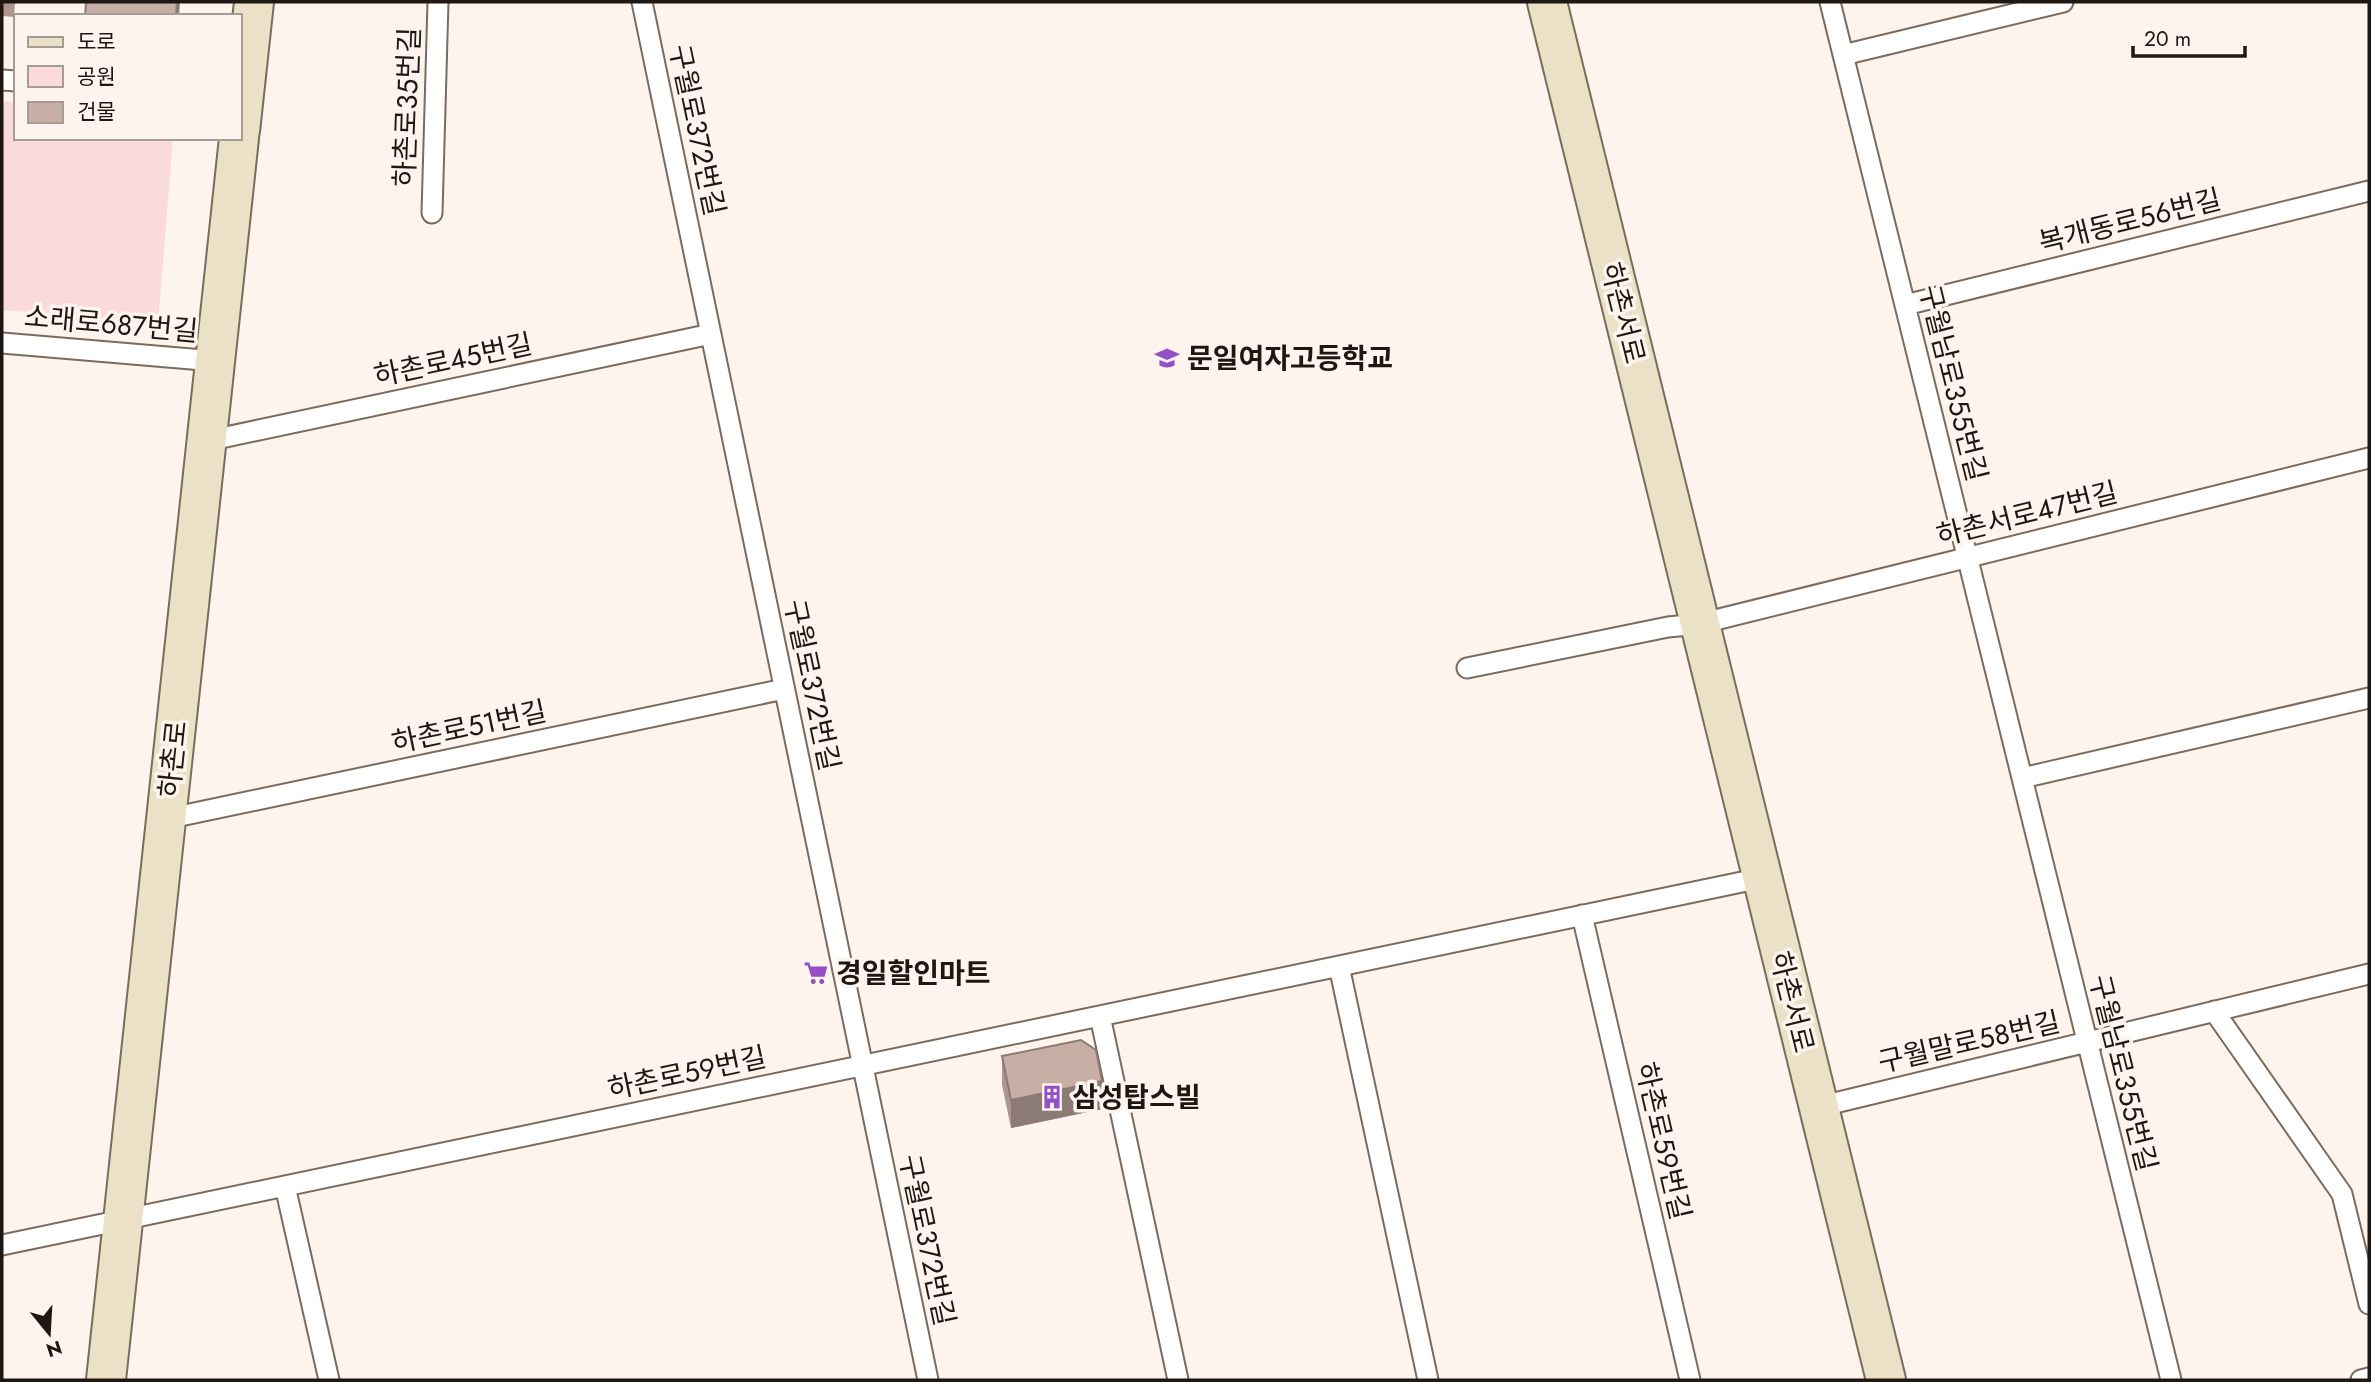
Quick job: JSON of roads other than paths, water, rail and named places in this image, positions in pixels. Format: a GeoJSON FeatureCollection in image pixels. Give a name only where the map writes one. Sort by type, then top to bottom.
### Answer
{"type":"FeatureCollection","features":[{"type":"Feature","properties":{"kind":"street","name":"하촌로"},"geometry":{"type":"LineString","coordinates":[[242,101],[254,2]]}},
{"type":"Feature","properties":{"kind":"street","name":"하촌서로"},"geometry":{"type":"LineString","coordinates":[[1547,2],[1886,1380]]}},
{"type":"Feature","properties":{"kind":"street","name":"하촌로"},"geometry":{"type":"LineString","coordinates":[[106,1380],[238,140]]}},
{"type":"Feature","properties":{"kind":"lane","name":"하촌로35번길"},"geometry":{"type":"LineString","coordinates":[[432,213],[438,2]]}},
{"type":"Feature","properties":{"kind":"lane","name":"구월로372번길"},"geometry":{"type":"LineString","coordinates":[[642,2],[928,1380]]}},
{"type":"Feature","properties":{"kind":"lane","name":"구월남로355번길"},"geometry":{"type":"LineString","coordinates":[[1830,2],[2171,1380]]}},
{"type":"Feature","properties":{"kind":"lane"},"geometry":{"type":"LineString","coordinates":[[1843,55],[2063,2]]}},
{"type":"Feature","properties":{"kind":"lane","name":"복개동로56번길"},"geometry":{"type":"LineString","coordinates":[[1905,305],[2369,191]]}},
{"type":"Feature","properties":{"kind":"lane","name":"하촌로45번길"},"geometry":{"type":"LineString","coordinates":[[207,441],[711,334]]}},
{"type":"Feature","properties":{"kind":"lane","name":"소래로687번길"},"geometry":{"type":"LineString","coordinates":[[2,342],[215,361]]}},
{"type":"Feature","properties":{"kind":"lane","name":"하촌서로47번길"},"geometry":{"type":"LineString","coordinates":[[1699,624],[2369,458]]}},
{"type":"Feature","properties":{"kind":"lane"},"geometry":{"type":"LineString","coordinates":[[1467,668],[1668,627],[1699,624]]}},
{"type":"Feature","properties":{"kind":"lane","name":"하촌로51번길"},"geometry":{"type":"LineString","coordinates":[[166,819],[784,689]]}},
{"type":"Feature","properties":{"kind":"lane"},"geometry":{"type":"LineString","coordinates":[[2022,778],[2369,698]]}},
{"type":"Feature","properties":{"kind":"lane","name":"하촌로59번길"},"geometry":{"type":"LineString","coordinates":[[2,1245],[1761,878]]}},
{"type":"Feature","properties":{"kind":"lane","name":"하촌로59번길"},"geometry":{"type":"LineString","coordinates":[[1581,915],[1690,1380]]}},
{"type":"Feature","properties":{"kind":"lane"},"geometry":{"type":"LineString","coordinates":[[1339,966],[1428,1380]]}},
{"type":"Feature","properties":{"kind":"lane","name":"구월말로58번길"},"geometry":{"type":"LineString","coordinates":[[1818,1107],[2369,974]]}},
{"type":"Feature","properties":{"kind":"lane"},"geometry":{"type":"LineString","coordinates":[[2214,1012],[2342,1194],[2369,1304]]}},
{"type":"Feature","properties":{"kind":"lane"},"geometry":{"type":"LineString","coordinates":[[1100,1016],[1178,1380]]}},
{"type":"Feature","properties":{"kind":"lane"},"geometry":{"type":"LineString","coordinates":[[285,1186],[329,1380]]}},
{"type":"Feature","properties":{"kind":"lane"},"geometry":{"type":"LineString","coordinates":[[2361,1380],[2369,1378]]}},
{"type":"Feature","properties":{"kind":"place","name":"문일여자고등학교"},"geometry":{"type":"Point","coordinates":[1167,358]}},
{"type":"Feature","properties":{"kind":"place","name":"경일할인마트"},"geometry":{"type":"Point","coordinates":[816,973]}},
{"type":"Feature","properties":{"kind":"place","name":"삼성탑스빌"},"geometry":{"type":"Point","coordinates":[1052,1097]}}]}
